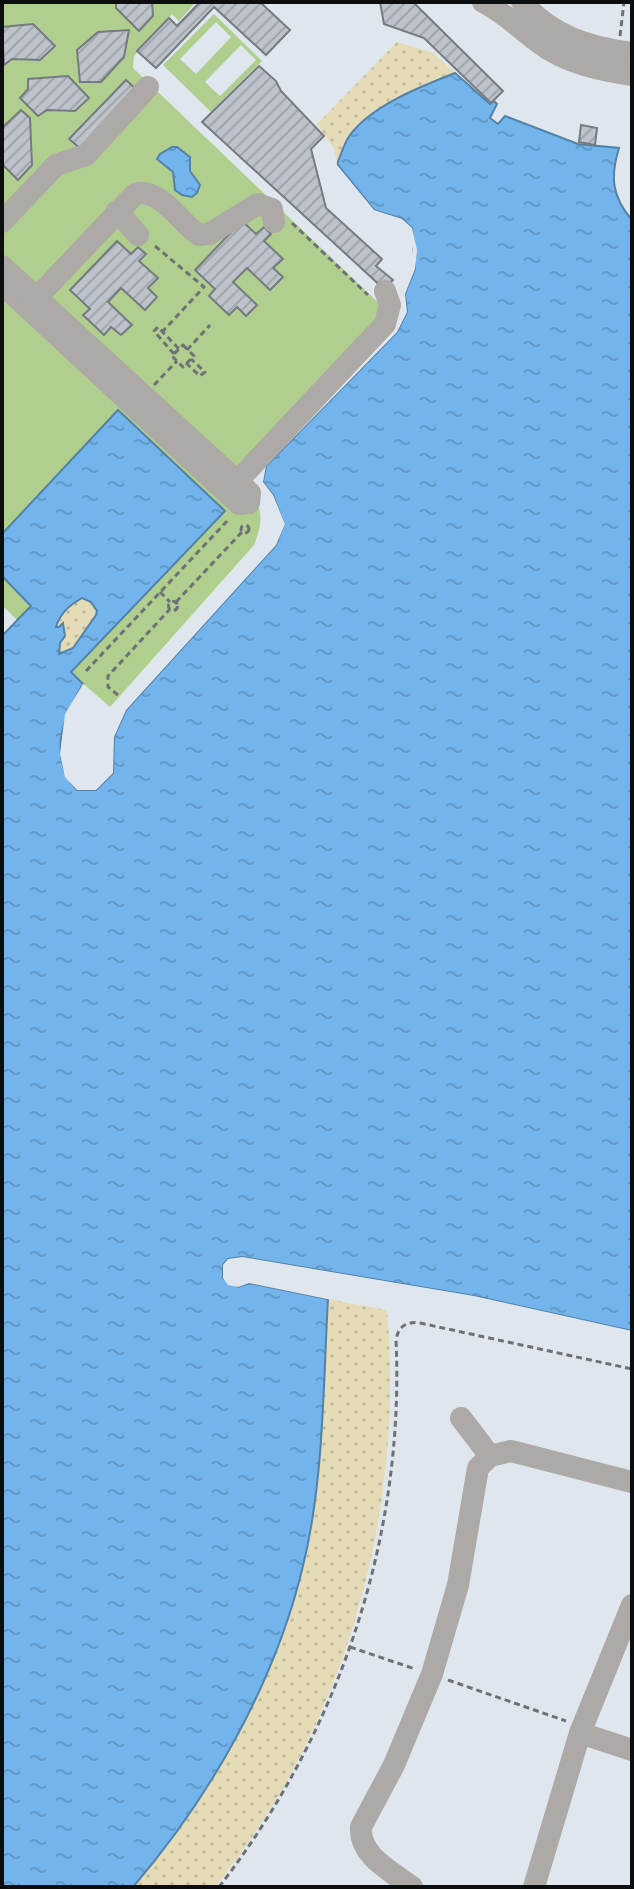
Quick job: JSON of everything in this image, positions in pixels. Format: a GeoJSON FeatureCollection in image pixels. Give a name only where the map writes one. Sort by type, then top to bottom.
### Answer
{"type":"FeatureCollection","features":[{"type":"Feature","properties":{"kind":"street"},"geometry":{"type":"LineString","coordinates":[[467,2],[483,2],[510,17],[538,42],[582,65],[626,68]]}},
{"type":"Feature","properties":{"kind":"street"},"geometry":{"type":"LineString","coordinates":[[522,2],[548,27],[626,68]]}},
{"type":"Feature","properties":{"kind":"street"},"geometry":{"type":"LineString","coordinates":[[2,222],[56,165],[86,155],[148,87]]}},
{"type":"Feature","properties":{"kind":"street"},"geometry":{"type":"LineString","coordinates":[[32,302],[135,194],[147,192],[157,198],[194,232],[203,235],[255,205],[266,204],[274,217]]}},
{"type":"Feature","properties":{"kind":"street"},"geometry":{"type":"LineString","coordinates":[[117,211],[146,240]]}},
{"type":"Feature","properties":{"kind":"street"},"geometry":{"type":"LineString","coordinates":[[2,266],[32,302],[136,395],[235,493],[385,324],[390,305],[385,291]]}},
{"type":"Feature","properties":{"kind":"street"},"geometry":{"type":"LineString","coordinates":[[2,284],[32,302]]}},
{"type":"Feature","properties":{"kind":"street"},"geometry":{"type":"LineString","coordinates":[[461,1418],[490,1456]]}},
{"type":"Feature","properties":{"kind":"street"},"geometry":{"type":"LineString","coordinates":[[412,1887],[378,1861],[368,1838],[372,1806],[394,1765],[432,1674],[458,1585],[478,1468],[490,1456],[503,1451],[632,1482]]}},
{"type":"Feature","properties":{"kind":"street"},"geometry":{"type":"LineString","coordinates":[[475,1491],[482,1477],[494,1465],[508,1458],[524,1456]]}},
{"type":"Feature","properties":{"kind":"street"},"geometry":{"type":"LineString","coordinates":[[534,1887],[582,1730],[632,1605]]}},
{"type":"Feature","properties":{"kind":"street"},"geometry":{"type":"LineString","coordinates":[[582,1730],[632,1750]]}},
{"type":"Feature","properties":{"kind":"path"},"geometry":{"type":"LineString","coordinates":[[624,2],[626,68]]}},
{"type":"Feature","properties":{"kind":"path"},"geometry":{"type":"LineString","coordinates":[[274,217],[284,215],[372,298],[385,291]]}},
{"type":"Feature","properties":{"kind":"path"},"geometry":{"type":"LineString","coordinates":[[146,240],[204,287],[163,331]]}},
{"type":"Feature","properties":{"kind":"path"},"geometry":{"type":"LineString","coordinates":[[187,350],[210,325]]}},
{"type":"Feature","properties":{"kind":"path"},"geometry":{"type":"LineString","coordinates":[[174,354],[179,349],[183,345],[194,356],[183,367],[154,331],[158,327],[179,349]]}},
{"type":"Feature","properties":{"kind":"path"},"geometry":{"type":"LineString","coordinates":[[186,363],[200,376],[205,372],[191,359]]}},
{"type":"Feature","properties":{"kind":"path"},"geometry":{"type":"LineString","coordinates":[[136,395],[177,361]]}},
{"type":"Feature","properties":{"kind":"path"},"geometry":{"type":"LineString","coordinates":[[86,671],[160,592],[235,493]]}},
{"type":"Feature","properties":{"kind":"path"},"geometry":{"type":"LineString","coordinates":[[170,602],[176,602],[242,532]]}},
{"type":"Feature","properties":{"kind":"path"},"geometry":{"type":"LineString","coordinates":[[118,695],[108,687],[108,676],[170,609],[170,602],[160,592]]}},
{"type":"Feature","properties":{"kind":"path"},"geometry":{"type":"LineString","coordinates":[[170,609],[177,609],[176,602]]}},
{"type":"Feature","properties":{"kind":"path"},"geometry":{"type":"LineString","coordinates":[[219,1887],[263,1826],[303,1758],[336,1686],[364,1605],[384,1515],[396,1423],[396,1340],[401,1328],[413,1322],[420,1323],[632,1369]]}},
{"type":"Feature","properties":{"kind":"path"},"geometry":{"type":"LineString","coordinates":[[350,1647],[582,1730]]}},
{"type":"Feature","properties":{"kind":"green space"},"geometry":{"type":"Polygon","coordinates":[[[2,2],[116,2],[116,8],[139,31],[153,16],[152,2],[196,2],[179,21],[172,14],[134,56],[133,68],[389,313],[241,474],[259,508],[260,524],[254,545],[110,707],[70,672],[118,410],[2,534],[2,63],[12,59],[40,60],[55,46],[33,24],[2,27],[2,2]],[[128,31],[77,50],[80,82],[101,82],[124,57],[128,31]],[[68,76],[28,79],[28,89],[20,98],[38,116],[47,110],[75,111],[89,98],[68,76]]]}},
{"type":"Feature","properties":{"kind":"green space"},"geometry":{"type":"Polygon","coordinates":[[[214,14],[262,61],[211,112],[163,65],[214,14]],[[216,22],[180,59],[196,74],[231,37],[216,22]],[[241,45],[205,82],[220,96],[256,60],[241,45]]]}},
{"type":"Feature","properties":{"kind":"green space"},"geometry":{"type":"Polygon","coordinates":[[[2,576],[32,606],[17,620],[2,605],[2,576]]]}},
{"type":"Feature","properties":{"kind":"sand"},"geometry":{"type":"Polygon","coordinates":[[[397,42],[434,53],[455,73],[398,98],[371,114],[350,135],[337,164],[334,148],[317,124],[397,42]]]}},
{"type":"Feature","properties":{"kind":"sand"},"geometry":{"type":"Polygon","coordinates":[[[82,598],[90,602],[97,611],[96,615],[73,648],[58,655],[62,624],[56,627],[58,622],[66,610],[82,598]]]}},
{"type":"Feature","properties":{"kind":"sand"},"geometry":{"type":"Polygon","coordinates":[[[328,1299],[387,1310],[390,1387],[386,1464],[375,1540],[356,1615],[331,1688],[299,1758],[260,1825],[215,1887],[134,1887],[189,1815],[237,1736],[276,1653],[291,1610],[315,1500],[322,1433],[328,1299]]]}},
{"type":"Feature","properties":{"kind":"water"},"geometry":{"type":"Polygon","coordinates":[[[455,73],[490,104],[494,101],[497,104],[490,118],[498,124],[505,116],[578,144],[619,148],[614,168],[615,186],[620,203],[632,220],[632,1331],[474,1296],[242,1257],[228,1259],[223,1265],[223,1278],[238,1287],[249,1283],[328,1299],[322,1433],[315,1500],[303,1566],[276,1653],[237,1736],[214,1776],[162,1852],[133,1887],[2,1887],[2,636],[31,606],[2,576],[2,534],[118,410],[225,511],[71,672],[83,684],[64,724],[60,750],[62,764],[77,790],[96,790],[113,773],[114,737],[126,710],[276,545],[284,524],[273,495],[263,482],[266,466],[397,332],[407,312],[405,294],[415,269],[412,228],[402,219],[374,210],[337,164],[344,145],[359,124],[371,114],[398,98],[455,73]],[[82,598],[60,618],[56,627],[63,623],[65,636],[60,643],[59,654],[73,648],[96,615],[91,602],[82,598]]]}},
{"type":"Feature","properties":{"kind":"water"},"geometry":{"type":"Polygon","coordinates":[[[172,147],[177,147],[190,157],[190,171],[200,185],[192,197],[175,190],[173,172],[157,159],[172,147]]]}},
{"type":"Feature","properties":{"kind":"pier"},"geometry":{"type":"Polygon","coordinates":[[[336,157],[337,165],[374,210],[402,219],[412,228],[417,250],[415,269],[405,294],[407,312],[397,332],[266,466],[263,482],[273,495],[285,524],[276,545],[126,710],[114,737],[113,773],[96,790],[77,790],[65,777],[60,754],[65,714],[83,684],[86,686],[69,715],[64,754],[69,775],[78,786],[95,786],[109,771],[110,736],[122,708],[273,543],[280,524],[270,497],[259,483],[262,464],[394,330],[403,311],[401,294],[411,268],[413,250],[408,230],[400,222],[371,213],[333,167],[336,157]]]}},
{"type":"Feature","properties":{"kind":"pier"},"geometry":{"type":"Polygon","coordinates":[[[242,1257],[474,1296],[632,1331],[632,1335],[473,1300],[242,1261],[227,1267],[230,1281],[238,1283],[250,1279],[329,1295],[332,1300],[249,1283],[238,1287],[228,1285],[223,1278],[223,1265],[228,1259],[242,1257]]]}},
{"type":"Feature","properties":{"kind":"building"},"geometry":{"type":"Polygon","coordinates":[[[116,2],[152,2],[153,16],[139,31],[116,8],[116,2]]]}},
{"type":"Feature","properties":{"kind":"building"},"geometry":{"type":"Polygon","coordinates":[[[200,2],[260,2],[290,30],[266,55],[214,7],[156,68],[137,51],[169,18],[177,26],[200,2]]]}},
{"type":"Feature","properties":{"kind":"building"},"geometry":{"type":"Polygon","coordinates":[[[380,2],[413,2],[503,91],[491,103],[424,38],[384,24],[380,2]]]}},
{"type":"Feature","properties":{"kind":"building"},"geometry":{"type":"Polygon","coordinates":[[[33,24],[55,46],[40,60],[12,59],[4,65],[2,27],[33,24]]]}},
{"type":"Feature","properties":{"kind":"building"},"geometry":{"type":"Polygon","coordinates":[[[129,30],[124,57],[101,82],[80,82],[77,50],[98,32],[129,30]]]}},
{"type":"Feature","properties":{"kind":"building"},"geometry":{"type":"Polygon","coordinates":[[[259,66],[324,136],[311,149],[326,208],[382,259],[376,266],[393,280],[384,289],[202,122],[259,66]]]}},
{"type":"Feature","properties":{"kind":"building"},"geometry":{"type":"Polygon","coordinates":[[[68,76],[89,98],[75,111],[47,110],[38,116],[20,98],[28,89],[28,79],[68,76]]]}},
{"type":"Feature","properties":{"kind":"building"},"geometry":{"type":"Polygon","coordinates":[[[126,80],[139,92],[82,150],[69,139],[126,80]]]}},
{"type":"Feature","properties":{"kind":"building"},"geometry":{"type":"Polygon","coordinates":[[[21,110],[30,118],[32,165],[18,180],[2,164],[2,128],[21,110]]]}},
{"type":"Feature","properties":{"kind":"building"},"geometry":{"type":"Polygon","coordinates":[[[581,125],[597,128],[595,145],[579,142],[581,125]]]}},
{"type":"Feature","properties":{"kind":"building"},"geometry":{"type":"Polygon","coordinates":[[[242,221],[256,234],[264,227],[271,234],[264,241],[283,259],[273,268],[283,277],[270,290],[247,268],[233,282],[257,305],[246,316],[237,307],[229,315],[209,296],[215,289],[195,270],[242,221]]]}},
{"type":"Feature","properties":{"kind":"building"},"geometry":{"type":"Polygon","coordinates":[[[117,241],[131,254],[138,247],[146,254],[139,261],[158,278],[148,288],[157,297],[145,310],[121,288],[108,302],[132,325],[121,335],[111,327],[104,335],[83,315],[90,309],[70,290],[117,241]]]}}]}
